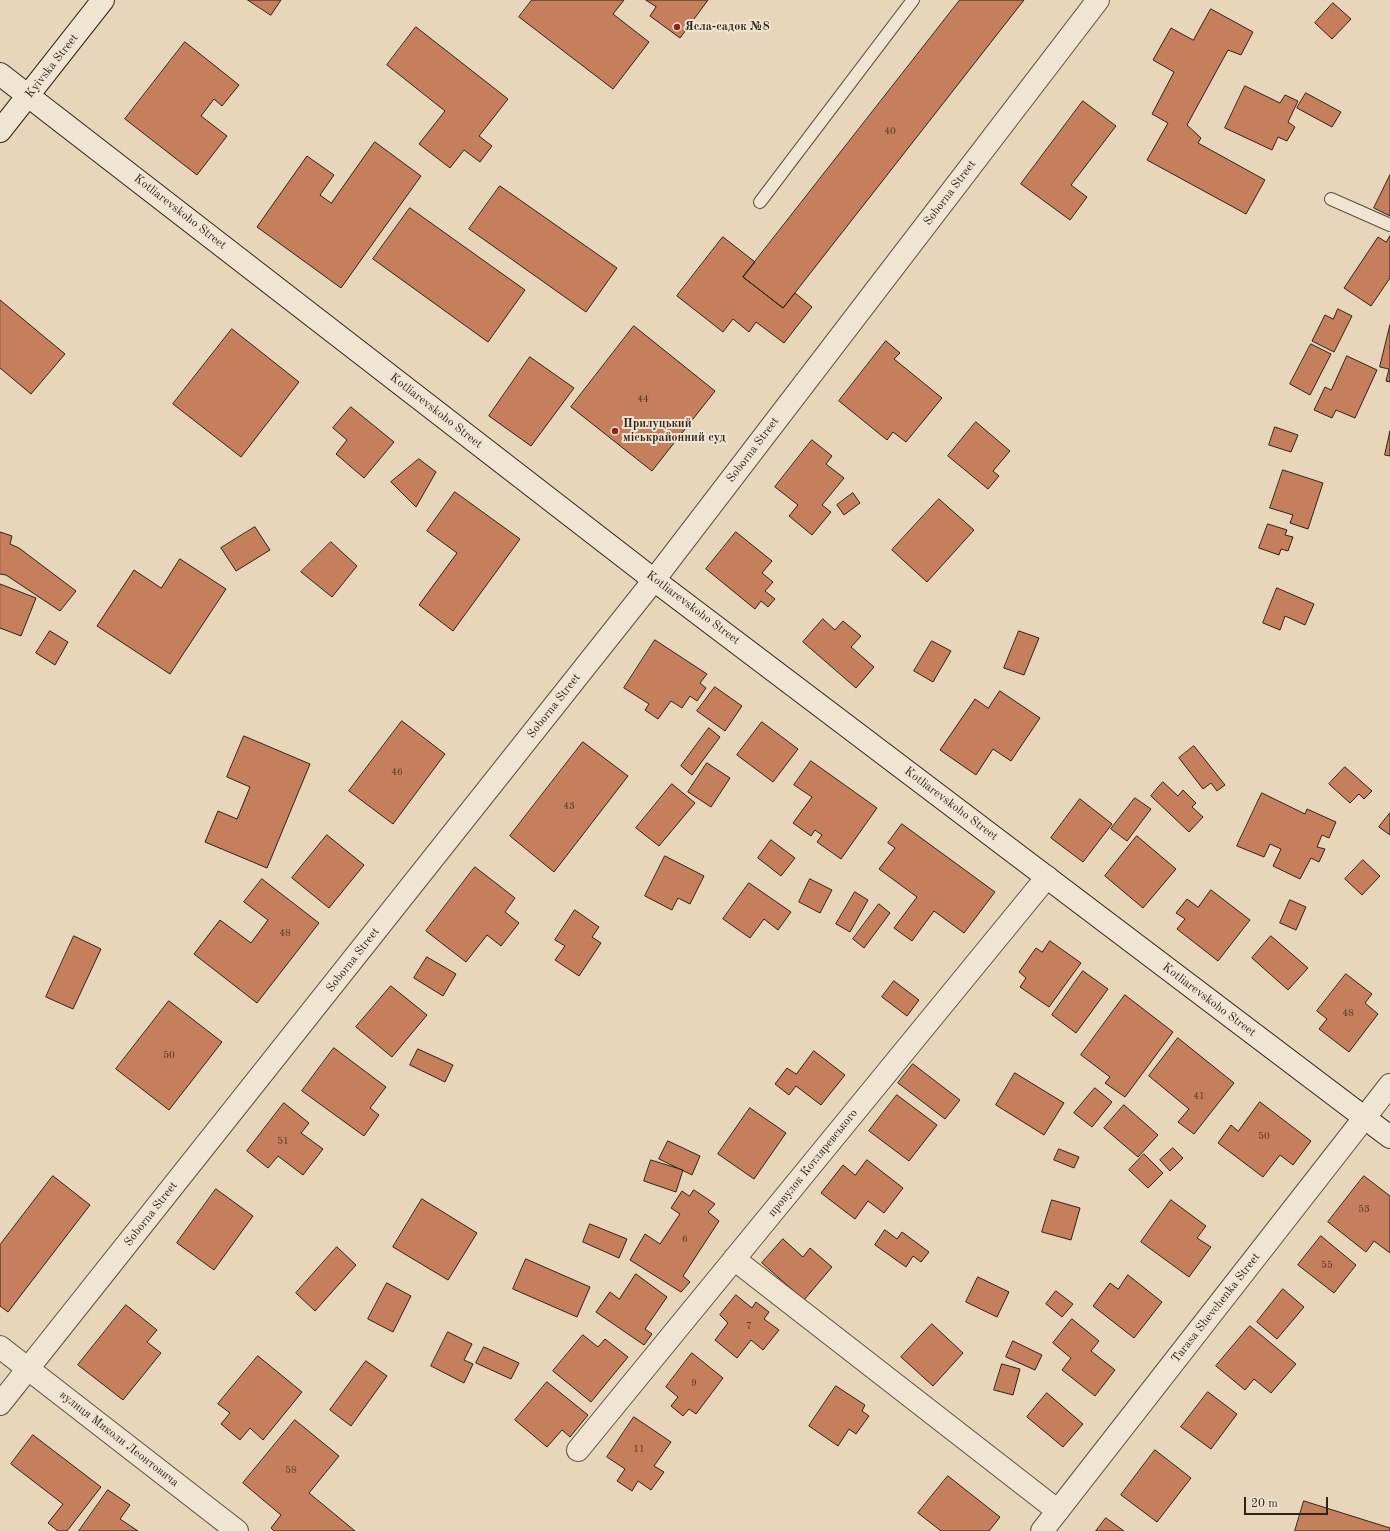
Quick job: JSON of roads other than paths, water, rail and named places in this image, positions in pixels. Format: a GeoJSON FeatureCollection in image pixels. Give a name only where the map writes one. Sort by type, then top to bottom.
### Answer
{"type":"FeatureCollection","features":[{"type":"Feature","properties":{"kind":"street","name":"Kyivska Street"},"geometry":{"type":"LineString","coordinates":[[0,131],[104,0]]}},
{"type":"Feature","properties":{"kind":"street","name":"Soborna Street"},"geometry":{"type":"LineString","coordinates":[[0,1404],[654,580],[1098,0]]}},
{"type":"Feature","properties":{"kind":"street","name":"Kotliarevskoho Street"},"geometry":{"type":"LineString","coordinates":[[0,74],[654,580],[1390,1137]]}},
{"type":"Feature","properties":{"kind":"street","name":"провулок Котляревського"},"geometry":{"type":"LineString","coordinates":[[578,1450],[1047,877]]}},
{"type":"Feature","properties":{"kind":"street","name":"Tarasa Shevchenka Street"},"geometry":{"type":"LineString","coordinates":[[1042,1531],[1390,1085]]}},
{"type":"Feature","properties":{"kind":"street"},"geometry":{"type":"LineString","coordinates":[[734,1259],[1058,1511]]}},
{"type":"Feature","properties":{"kind":"street","name":"вулиця Миколи Леонтовича"},"geometry":{"type":"LineString","coordinates":[[0,1347],[237,1531]]}},
{"type":"Feature","properties":{"kind":"lane"},"geometry":{"type":"LineString","coordinates":[[760,202],[913,0]]}},
{"type":"Feature","properties":{"kind":"lane"},"geometry":{"type":"LineString","coordinates":[[1331,199],[1390,225]]}},
{"type":"Feature","properties":{"kind":"place","name":"Ясла-садок №8"},"geometry":{"type":"Point","coordinates":[677,27]}},
{"type":"Feature","properties":{"kind":"place","name":"Прилуцький міськрайонний суд"},"geometry":{"type":"Point","coordinates":[615,431]}}]}
